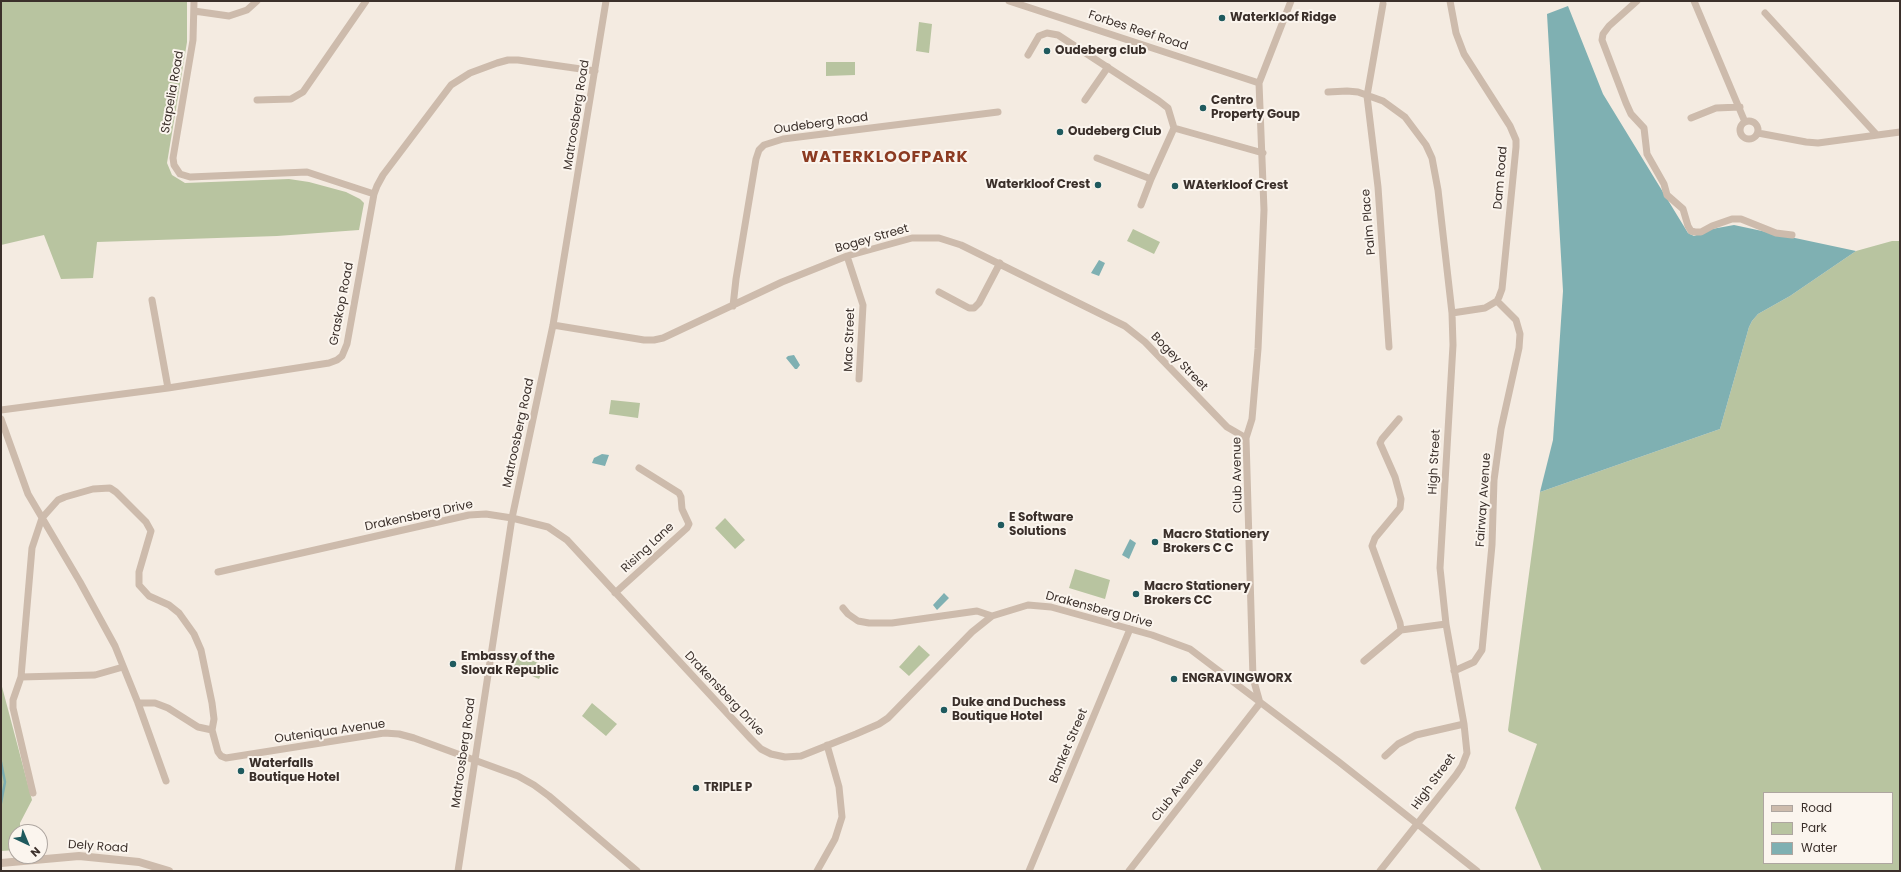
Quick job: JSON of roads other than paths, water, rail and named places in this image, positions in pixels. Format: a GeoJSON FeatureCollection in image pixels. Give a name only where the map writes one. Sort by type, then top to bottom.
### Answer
{"type":"FeatureCollection","features":[{"type":"Feature","properties":{"kind":"street","name":"Stapelia Road"},"geometry":{"type":"LineString","coordinates":[[194,1],[188,73],[173,158],[174,165],[180,174],[190,177],[307,172],[374,194]]}},
{"type":"Feature","properties":{"kind":"street"},"geometry":{"type":"LineString","coordinates":[[194,11],[234,15],[246,10],[258,1]]}},
{"type":"Feature","properties":{"kind":"street"},"geometry":{"type":"LineString","coordinates":[[257,100],[291,99],[303,92],[366,1]]}},
{"type":"Feature","properties":{"kind":"street","name":"Matroosberg Road"},"geometry":{"type":"LineString","coordinates":[[458,871],[474,758],[512,518],[553,324],[596,71],[606,1]]}},
{"type":"Feature","properties":{"kind":"street","name":"Forbes Reef Road"},"geometry":{"type":"LineString","coordinates":[[1009,1],[1259,83]]}},
{"type":"Feature","properties":{"kind":"street","name":"Club Avenue"},"geometry":{"type":"LineString","coordinates":[[1129,871],[1260,703],[1253,678],[1246,438],[1252,419],[1258,349],[1264,210],[1263,153],[1259,83],[1291,1]]}},
{"type":"Feature","properties":{"kind":"street","name":"Dam Road"},"geometry":{"type":"LineString","coordinates":[[1450,1],[1456,32],[1464,54],[1510,126],[1516,140],[1502,289],[1497,301]]}},
{"type":"Feature","properties":{"kind":"street"},"geometry":{"type":"LineString","coordinates":[[1637,1],[1609,26],[1603,34],[1602,40],[1631,114],[1644,128],[1647,154],[1664,184],[1667,196],[1683,210],[1691,231],[1701,232],[1712,226],[1736,219],[1776,233],[1792,235]]}},
{"type":"Feature","properties":{"kind":"street"},"geometry":{"type":"LineString","coordinates":[[1694,1],[1740,107],[1745,122]]}},
{"type":"Feature","properties":{"kind":"street","name":"Palm Place"},"geometry":{"type":"LineString","coordinates":[[1383,4],[1367,96],[1378,195],[1389,347]]}},
{"type":"Feature","properties":{"kind":"street"},"geometry":{"type":"LineString","coordinates":[[1765,13],[1877,135]]}},
{"type":"Feature","properties":{"kind":"street"},"geometry":{"type":"LineString","coordinates":[[1028,55],[1039,36],[1047,33],[1062,37],[1168,108],[1174,128],[1141,205]]}},
{"type":"Feature","properties":{"kind":"street","name":"Graskop Road"},"geometry":{"type":"LineString","coordinates":[[1,410],[168,388],[329,363],[342,356],[347,344],[374,194],[383,175],[442,97],[459,79],[497,62],[513,60],[596,71]]}},
{"type":"Feature","properties":{"kind":"street"},"geometry":{"type":"LineString","coordinates":[[1085,100],[1108,67]]}},
{"type":"Feature","properties":{"kind":"street","name":"High Street"},"geometry":{"type":"LineString","coordinates":[[1328,92],[1347,91],[1383,101],[1405,116],[1420,134],[1429,151],[1438,190],[1452,313],[1453,345],[1440,568],[1446,624],[1464,724],[1467,753],[1465,760],[1456,775],[1380,871]]}},
{"type":"Feature","properties":{"kind":"street"},"geometry":{"type":"LineString","coordinates":[[1690,118],[1716,108],[1740,107]]}},
{"type":"Feature","properties":{"kind":"street","name":"Oudeberg Road"},"geometry":{"type":"LineString","coordinates":[[733,306],[736,279],[756,159],[759,150],[764,145],[783,139],[998,112]]}},
{"type":"Feature","properties":{"kind":"street"},"geometry":{"type":"LineString","coordinates":[[1751,121],[1756,124],[1758,133],[1752,139],[1743,137],[1740,129],[1745,122],[1751,121]]}},
{"type":"Feature","properties":{"kind":"street"},"geometry":{"type":"LineString","coordinates":[[1174,128],[1263,153]]}},
{"type":"Feature","properties":{"kind":"street"},"geometry":{"type":"LineString","coordinates":[[1758,133],[1806,142],[1900,132]]}},
{"type":"Feature","properties":{"kind":"street"},"geometry":{"type":"LineString","coordinates":[[1097,158],[1151,179]]}},
{"type":"Feature","properties":{"kind":"street","name":"Bogey Street"},"geometry":{"type":"LineString","coordinates":[[553,324],[644,340],[663,338],[782,282],[847,256],[893,242],[927,237],[939,238],[962,245],[1000,263],[1134,332],[1222,423],[1232,432],[1246,438]]}},
{"type":"Feature","properties":{"kind":"street","name":"Mac Street"},"geometry":{"type":"LineString","coordinates":[[847,256],[863,305],[859,379]]}},
{"type":"Feature","properties":{"kind":"street"},"geometry":{"type":"LineString","coordinates":[[939,292],[969,308],[974,308],[979,303],[1000,263]]}},
{"type":"Feature","properties":{"kind":"street"},"geometry":{"type":"LineString","coordinates":[[152,300],[168,388]]}},
{"type":"Feature","properties":{"kind":"street"},"geometry":{"type":"LineString","coordinates":[[1452,313],[1485,308],[1497,301]]}},
{"type":"Feature","properties":{"kind":"street","name":"Fairway Avenue"},"geometry":{"type":"LineString","coordinates":[[1454,671],[1474,662],[1482,650],[1492,545],[1494,480],[1501,429],[1519,348],[1520,334],[1516,320],[1497,301]]}},
{"type":"Feature","properties":{"kind":"street"},"geometry":{"type":"LineString","coordinates":[[1,419],[28,494],[100,616],[138,703],[166,781]]}},
{"type":"Feature","properties":{"kind":"street"},"geometry":{"type":"LineString","coordinates":[[1399,419],[1380,443],[1395,477],[1401,499],[1400,508],[1375,538],[1372,546],[1400,623],[1401,630]]}},
{"type":"Feature","properties":{"kind":"street","name":"Rising Lane"},"geometry":{"type":"LineString","coordinates":[[615,593],[686,528],[688,524],[682,509],[682,497],[679,493],[639,468]]}},
{"type":"Feature","properties":{"kind":"street"},"geometry":{"type":"LineString","coordinates":[[33,793],[13,715],[13,700],[21,677],[32,548],[42,518],[61,498],[106,488],[116,492],[146,522],[151,531],[139,572],[139,585],[149,596],[169,605],[179,613],[194,634],[201,650],[207,675],[214,719],[212,730],[198,727],[168,708],[154,703],[138,703]]}},
{"type":"Feature","properties":{"kind":"street","name":"Drakensberg Drive"},"geometry":{"type":"LineString","coordinates":[[218,572],[469,515],[486,514],[512,518],[548,527],[567,540],[761,749],[771,754],[785,757],[795,757],[828,745],[878,724],[888,718],[972,632],[992,616],[1016,607],[1038,605],[1130,629],[1170,641],[1190,649],[1418,823],[1477,871]]}},
{"type":"Feature","properties":{"kind":"street"},"geometry":{"type":"LineString","coordinates":[[842,608],[858,621],[869,623],[898,622],[977,611],[992,616]]}},
{"type":"Feature","properties":{"kind":"street"},"geometry":{"type":"LineString","coordinates":[[1364,661],[1401,630],[1446,624]]}},
{"type":"Feature","properties":{"kind":"street","name":"Banket Street"},"geometry":{"type":"LineString","coordinates":[[1029,871],[1130,629]]}},
{"type":"Feature","properties":{"kind":"street"},"geometry":{"type":"LineString","coordinates":[[21,677],[95,675],[123,668]]}},
{"type":"Feature","properties":{"kind":"street"},"geometry":{"type":"LineString","coordinates":[[1230,680],[1253,678]]}},
{"type":"Feature","properties":{"kind":"street"},"geometry":{"type":"LineString","coordinates":[[1385,756],[1398,744],[1416,735],[1464,724]]}},
{"type":"Feature","properties":{"kind":"street","name":"Outeniqua Avenue"},"geometry":{"type":"LineString","coordinates":[[212,730],[218,752],[226,758],[384,733],[399,734],[414,738],[474,758],[518,776],[534,785],[637,871]]}},
{"type":"Feature","properties":{"kind":"street"},"geometry":{"type":"LineString","coordinates":[[817,871],[835,839],[842,817],[839,787],[828,745]]}},
{"type":"Feature","properties":{"kind":"street","name":"Dely Road"},"geometry":{"type":"LineString","coordinates":[[1,863],[78,856],[138,862],[168,871]]}},
{"type":"Feature","properties":{"kind":"water"},"geometry":{"type":"Polygon","coordinates":[[[1568,6],[1603,94],[1688,233],[1694,236],[1712,229],[1734,225],[1856,251],[1790,296],[1758,314],[1752,321],[1720,429],[1540,492],[1553,440],[1563,291],[1547,14],[1568,6]]]}},
{"type":"Feature","properties":{"kind":"water"},"geometry":{"type":"Polygon","coordinates":[[[1099,260],[1105,263],[1099,276],[1091,273],[1099,260]]]}},
{"type":"Feature","properties":{"kind":"water"},"geometry":{"type":"Polygon","coordinates":[[[794,355],[800,365],[797,369],[795,369],[786,358],[794,355]]]}},
{"type":"Feature","properties":{"kind":"water"},"geometry":{"type":"Polygon","coordinates":[[[602,454],[609,455],[605,466],[592,463],[594,458],[602,454]]]}},
{"type":"Feature","properties":{"kind":"water"},"geometry":{"type":"Polygon","coordinates":[[[1130,539],[1136,543],[1129,559],[1122,555],[1130,539]]]}},
{"type":"Feature","properties":{"kind":"water"},"geometry":{"type":"Polygon","coordinates":[[[944,593],[949,598],[937,610],[933,605],[944,593]]]}},
{"type":"Feature","properties":{"kind":"waterway"},"geometry":{"type":"LineString","coordinates":[[1,762],[5,782],[1,803]]}},
{"type":"Feature","properties":{"kind":"place","name":"Waterkloof Ridge"},"geometry":{"type":"Point","coordinates":[1222,18]}},
{"type":"Feature","properties":{"kind":"place","name":"Oudeberg club"},"geometry":{"type":"Point","coordinates":[1047,51]}},
{"type":"Feature","properties":{"kind":"place","name":"Centro Property Goup"},"geometry":{"type":"Point","coordinates":[1203,108]}},
{"type":"Feature","properties":{"kind":"place","name":"Oudeberg Club"},"geometry":{"type":"Point","coordinates":[1060,132]}},
{"type":"Feature","properties":{"kind":"place","name":"Waterkloof Crest"},"geometry":{"type":"Point","coordinates":[1098,185]}},
{"type":"Feature","properties":{"kind":"place","name":"WAterkloof Crest"},"geometry":{"type":"Point","coordinates":[1175,186]}},
{"type":"Feature","properties":{"kind":"place","name":"E Software Solutions"},"geometry":{"type":"Point","coordinates":[1001,525]}},
{"type":"Feature","properties":{"kind":"place","name":"Macro Stationery Brokers C C"},"geometry":{"type":"Point","coordinates":[1155,542]}},
{"type":"Feature","properties":{"kind":"place","name":"Macro Stationery Brokers CC"},"geometry":{"type":"Point","coordinates":[1136,594]}},
{"type":"Feature","properties":{"kind":"place","name":"Embassy of the Slovak Republic"},"geometry":{"type":"Point","coordinates":[453,664]}},
{"type":"Feature","properties":{"kind":"place","name":"ENGRAVINGWORX"},"geometry":{"type":"Point","coordinates":[1174,679]}},
{"type":"Feature","properties":{"kind":"place","name":"Duke and Duchess Boutique Hotel"},"geometry":{"type":"Point","coordinates":[944,710]}},
{"type":"Feature","properties":{"kind":"place","name":"Waterfalls Boutique Hotel"},"geometry":{"type":"Point","coordinates":[241,771]}},
{"type":"Feature","properties":{"kind":"place","name":"TRIPLE P"},"geometry":{"type":"Point","coordinates":[696,788]}},
{"type":"Feature","properties":{"kind":"district","name":"WATERKLOOFPARK"},"geometry":{"type":"Point","coordinates":[885,158]}}]}
